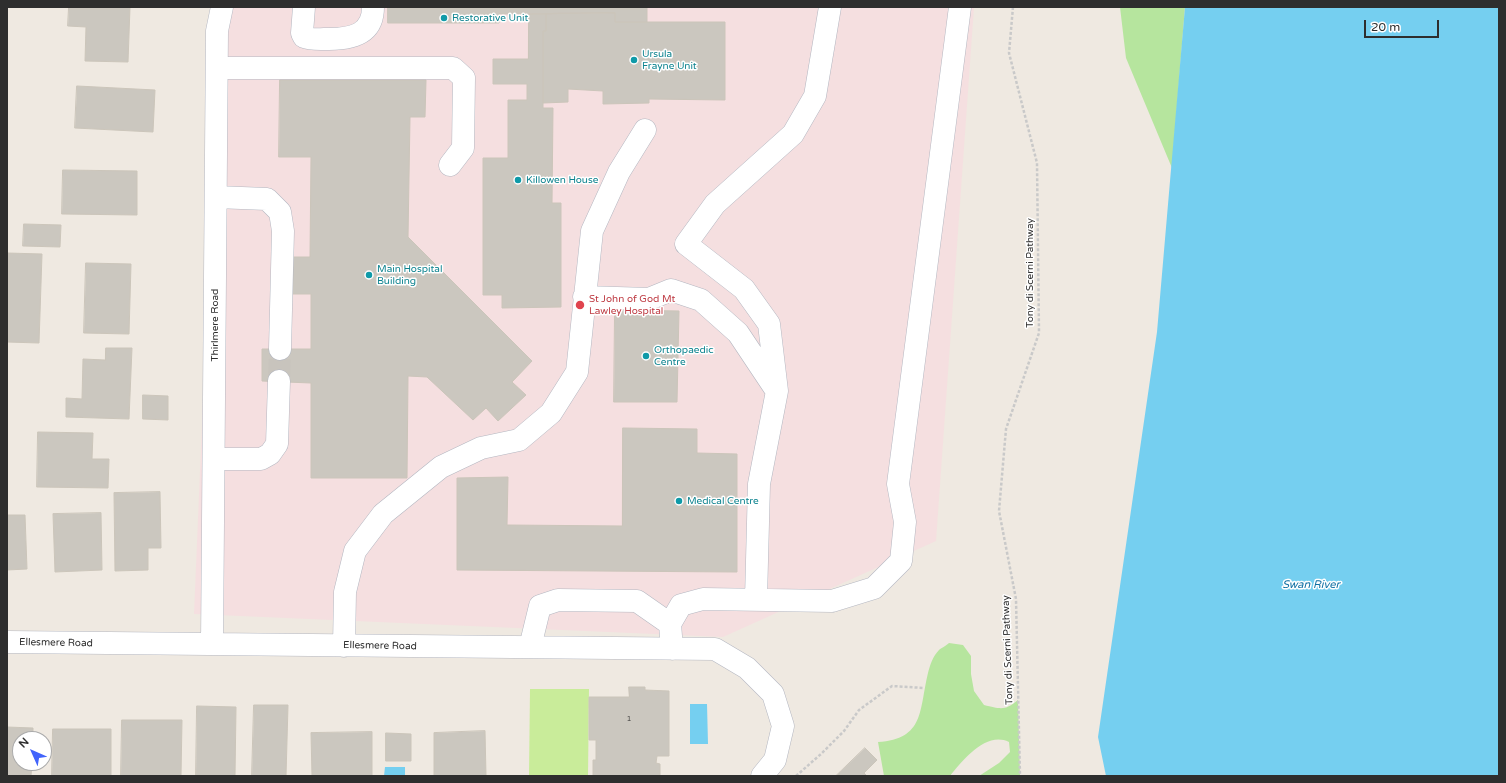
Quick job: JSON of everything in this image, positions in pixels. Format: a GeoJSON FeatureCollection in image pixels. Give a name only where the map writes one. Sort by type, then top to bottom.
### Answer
{"type":"FeatureCollection","features":[{"type":"Feature","properties":{"kind":"street","name":"Thirlmere Road"},"geometry":{"type":"LineString","coordinates":[[212,644],[217,31],[222,7]]}},
{"type":"Feature","properties":{"kind":"street"},"geometry":{"type":"LineString","coordinates":[[304,7],[302,33],[304,36],[308,38],[326,39],[354,37],[361,32],[373,17],[373,7]]}},
{"type":"Feature","properties":{"kind":"street"},"geometry":{"type":"LineString","coordinates":[[756,599],[759,484],[777,391],[769,324],[744,289],[686,244],[716,204],[793,134],[815,96],[830,7]]}},
{"type":"Feature","properties":{"kind":"street"},"geometry":{"type":"LineString","coordinates":[[672,649],[670,624],[681,605],[702,600],[832,600],[874,588],[901,561],[905,522],[898,484],[960,7]]}},
{"type":"Feature","properties":{"kind":"street"},"geometry":{"type":"LineString","coordinates":[[217,68],[453,68],[464,78],[463,148],[450,165]]}},
{"type":"Feature","properties":{"kind":"street"},"geometry":{"type":"LineString","coordinates":[[344,646],[345,592],[355,551],[383,514],[441,467],[481,448],[519,440],[551,413],[577,372],[592,231],[619,172],[645,130]]}},
{"type":"Feature","properties":{"kind":"street"},"geometry":{"type":"LineString","coordinates":[[216,197],[267,199],[280,212],[283,231],[280,348]]}},
{"type":"Feature","properties":{"kind":"street"},"geometry":{"type":"LineString","coordinates":[[584,297],[650,299],[671,290],[701,300],[738,333],[777,391]]}},
{"type":"Feature","properties":{"kind":"street"},"geometry":{"type":"LineString","coordinates":[[214,459],[260,459],[270,454],[277,444],[279,381]]}},
{"type":"Feature","properties":{"kind":"street"},"geometry":{"type":"LineString","coordinates":[[530,648],[540,606],[558,600],[637,601],[670,624]]}},
{"type":"Feature","properties":{"kind":"street","name":"Ellesmere Road"},"geometry":{"type":"LineString","coordinates":[[7,642],[715,649],[747,668],[772,694],[783,726],[775,760],[762,776]]}},
{"type":"Feature","properties":{"kind":"path","name":"Tony di Scerni Pathway"},"geometry":{"type":"LineString","coordinates":[[1013,7],[1009,53],[1037,163],[1039,333],[1006,429],[1000,511],[1016,599],[1020,776]]}},
{"type":"Feature","properties":{"kind":"path"},"geometry":{"type":"LineString","coordinates":[[796,776],[844,731],[859,710],[892,686],[924,688]]}},
{"type":"Feature","properties":{"kind":"shaded area","name":"St John of God Mt Lawley Hospital"},"geometry":{"type":"Polygon","coordinates":[[[222,7],[974,7],[936,541],[723,637],[194,614],[217,68],[222,7]]]}},
{"type":"Feature","properties":{"kind":"green space"},"geometry":{"type":"Polygon","coordinates":[[[1120,7],[1185,7],[1172,168],[1126,58],[1120,7]]]}},
{"type":"Feature","properties":{"kind":"green space"},"geometry":{"type":"Polygon","coordinates":[[[949,643],[963,645],[971,656],[971,674],[974,691],[984,705],[1002,708],[1010,706],[1018,700],[1020,776],[979,776],[999,763],[1010,752],[1009,742],[992,740],[968,755],[950,776],[884,776],[878,742],[893,740],[912,729],[921,710],[928,673],[932,661],[939,650],[949,643]]]}},
{"type":"Feature","properties":{"kind":"green space"},"geometry":{"type":"Polygon","coordinates":[[[530,689],[589,689],[588,776],[529,776],[530,689]]]}},
{"type":"Feature","properties":{"kind":"water","name":"Swan River"},"geometry":{"type":"Polygon","coordinates":[[[1185,7],[1499,7],[1499,776],[1106,776],[1098,737],[1157,332],[1185,7]]]}},
{"type":"Feature","properties":{"kind":"water"},"geometry":{"type":"Polygon","coordinates":[[[690,704],[707,704],[708,744],[690,744],[690,704]]]}},
{"type":"Feature","properties":{"kind":"water"},"geometry":{"type":"Polygon","coordinates":[[[385,767],[405,767],[405,776],[384,776],[385,767]]]}},
{"type":"Feature","properties":{"kind":"building"},"geometry":{"type":"Polygon","coordinates":[[[69,7],[130,7],[128,62],[85,61],[86,27],[68,26],[69,7]]]}},
{"type":"Feature","properties":{"kind":"building","name":"Restorative Unit"},"geometry":{"type":"Polygon","coordinates":[[[388,7],[647,7],[647,22],[615,22],[615,13],[499,14],[499,23],[388,23],[388,7]]]}},
{"type":"Feature","properties":{"kind":"building","name":"Ursula Frayne Unit"},"geometry":{"type":"Polygon","coordinates":[[[615,13],[615,22],[725,22],[725,100],[649,99],[649,103],[603,104],[603,91],[568,89],[568,102],[543,103],[543,31],[546,31],[546,14],[615,13]]]}},
{"type":"Feature","properties":{"kind":"building","name":"Killowen House"},"geometry":{"type":"Polygon","coordinates":[[[529,14],[546,14],[546,31],[543,31],[543,108],[553,108],[552,203],[561,203],[561,307],[502,308],[502,295],[483,295],[483,158],[508,158],[508,100],[527,100],[527,84],[493,84],[493,59],[528,59],[529,14]]]}},
{"type":"Feature","properties":{"kind":"building","name":"Main Hospital Building"},"geometry":{"type":"Polygon","coordinates":[[[280,80],[426,80],[425,117],[410,117],[408,237],[532,361],[512,382],[526,395],[498,421],[486,408],[473,420],[427,377],[408,376],[407,478],[311,478],[311,383],[262,381],[262,349],[311,349],[311,294],[292,294],[292,257],[310,257],[311,157],[279,157],[280,80]]]}},
{"type":"Feature","properties":{"kind":"building"},"geometry":{"type":"Polygon","coordinates":[[[77,86],[155,90],[153,132],[75,128],[77,86]]]}},
{"type":"Feature","properties":{"kind":"building"},"geometry":{"type":"Polygon","coordinates":[[[63,170],[137,171],[137,215],[62,214],[63,170]]]}},
{"type":"Feature","properties":{"kind":"building"},"geometry":{"type":"Polygon","coordinates":[[[24,224],[61,225],[60,247],[23,246],[24,224]]]}},
{"type":"Feature","properties":{"kind":"building"},"geometry":{"type":"Polygon","coordinates":[[[7,253],[42,254],[39,343],[7,342],[7,253]]]}},
{"type":"Feature","properties":{"kind":"building"},"geometry":{"type":"Polygon","coordinates":[[[86,263],[131,264],[129,334],[84,333],[86,263]]]}},
{"type":"Feature","properties":{"kind":"building","name":"Orthopaedic Centre"},"geometry":{"type":"Polygon","coordinates":[[[615,310],[679,311],[677,402],[614,402],[615,310]]]}},
{"type":"Feature","properties":{"kind":"building"},"geometry":{"type":"Polygon","coordinates":[[[106,348],[132,348],[129,419],[66,417],[66,398],[82,399],[83,359],[105,360],[106,348]]]}},
{"type":"Feature","properties":{"kind":"building"},"geometry":{"type":"Polygon","coordinates":[[[143,395],[168,396],[168,420],[143,419],[143,395]]]}},
{"type":"Feature","properties":{"kind":"building","name":"Medical Centre"},"geometry":{"type":"Polygon","coordinates":[[[623,428],[697,429],[697,453],[737,454],[737,572],[457,570],[457,478],[508,477],[507,525],[622,526],[623,428]]]}},
{"type":"Feature","properties":{"kind":"building"},"geometry":{"type":"Polygon","coordinates":[[[38,432],[93,433],[92,459],[109,459],[108,488],[37,487],[38,432]]]}},
{"type":"Feature","properties":{"kind":"building"},"geometry":{"type":"Polygon","coordinates":[[[160,492],[161,548],[148,548],[148,570],[115,571],[114,493],[160,492]]]}},
{"type":"Feature","properties":{"kind":"building"},"geometry":{"type":"Polygon","coordinates":[[[101,513],[102,570],[55,572],[53,514],[101,513]]]}},
{"type":"Feature","properties":{"kind":"building"},"geometry":{"type":"Polygon","coordinates":[[[7,515],[25,515],[27,569],[7,570],[7,515]]]}},
{"type":"Feature","properties":{"kind":"building"},"geometry":{"type":"Polygon","coordinates":[[[629,687],[645,687],[645,690],[669,691],[669,756],[657,756],[656,763],[660,764],[660,776],[593,776],[593,760],[596,760],[596,740],[589,740],[589,697],[629,697],[629,687]]]}},
{"type":"Feature","properties":{"kind":"building"},"geometry":{"type":"Polygon","coordinates":[[[254,705],[288,705],[286,776],[252,776],[254,705]]]}},
{"type":"Feature","properties":{"kind":"building"},"geometry":{"type":"Polygon","coordinates":[[[197,706],[236,707],[235,776],[196,776],[197,706]]]}},
{"type":"Feature","properties":{"kind":"building"},"geometry":{"type":"Polygon","coordinates":[[[122,720],[182,720],[181,776],[121,776],[122,720]]]}},
{"type":"Feature","properties":{"kind":"building"},"geometry":{"type":"Polygon","coordinates":[[[7,727],[33,728],[33,731],[12,731],[12,771],[31,771],[31,776],[7,776],[7,727]]]}},
{"type":"Feature","properties":{"kind":"building"},"geometry":{"type":"Polygon","coordinates":[[[53,729],[111,729],[111,776],[52,776],[53,729]]]}},
{"type":"Feature","properties":{"kind":"building"},"geometry":{"type":"Polygon","coordinates":[[[485,731],[486,776],[434,776],[434,733],[485,731]]]}},
{"type":"Feature","properties":{"kind":"building"},"geometry":{"type":"Polygon","coordinates":[[[372,732],[372,776],[312,776],[311,733],[372,732]]]}},
{"type":"Feature","properties":{"kind":"building"},"geometry":{"type":"Polygon","coordinates":[[[386,733],[411,734],[411,761],[386,761],[386,733]]]}},
{"type":"Feature","properties":{"kind":"building"},"geometry":{"type":"Polygon","coordinates":[[[865,748],[877,760],[864,773],[867,776],[836,776],[865,748]]]}},
{"type":"Feature","properties":{"kind":"tunnel"},"geometry":{"type":"LineString","coordinates":[[279,381],[280,349]]}},
{"type":"Feature","properties":{"kind":"place","name":"Restorative Unit"},"geometry":{"type":"Point","coordinates":[444,18]}},
{"type":"Feature","properties":{"kind":"place","name":"Ursula Frayne Unit"},"geometry":{"type":"Point","coordinates":[634,60]}},
{"type":"Feature","properties":{"kind":"place","name":"Killowen House"},"geometry":{"type":"Point","coordinates":[518,180]}},
{"type":"Feature","properties":{"kind":"place","name":"Main Hospital Building"},"geometry":{"type":"Point","coordinates":[369,275]}},
{"type":"Feature","properties":{"kind":"place","name":"St John of God Mt Lawley Hospital"},"geometry":{"type":"Point","coordinates":[580,305]}},
{"type":"Feature","properties":{"kind":"place","name":"Orthopaedic Centre"},"geometry":{"type":"Point","coordinates":[646,356]}},
{"type":"Feature","properties":{"kind":"place","name":"Medical Centre"},"geometry":{"type":"Point","coordinates":[679,501]}}]}
